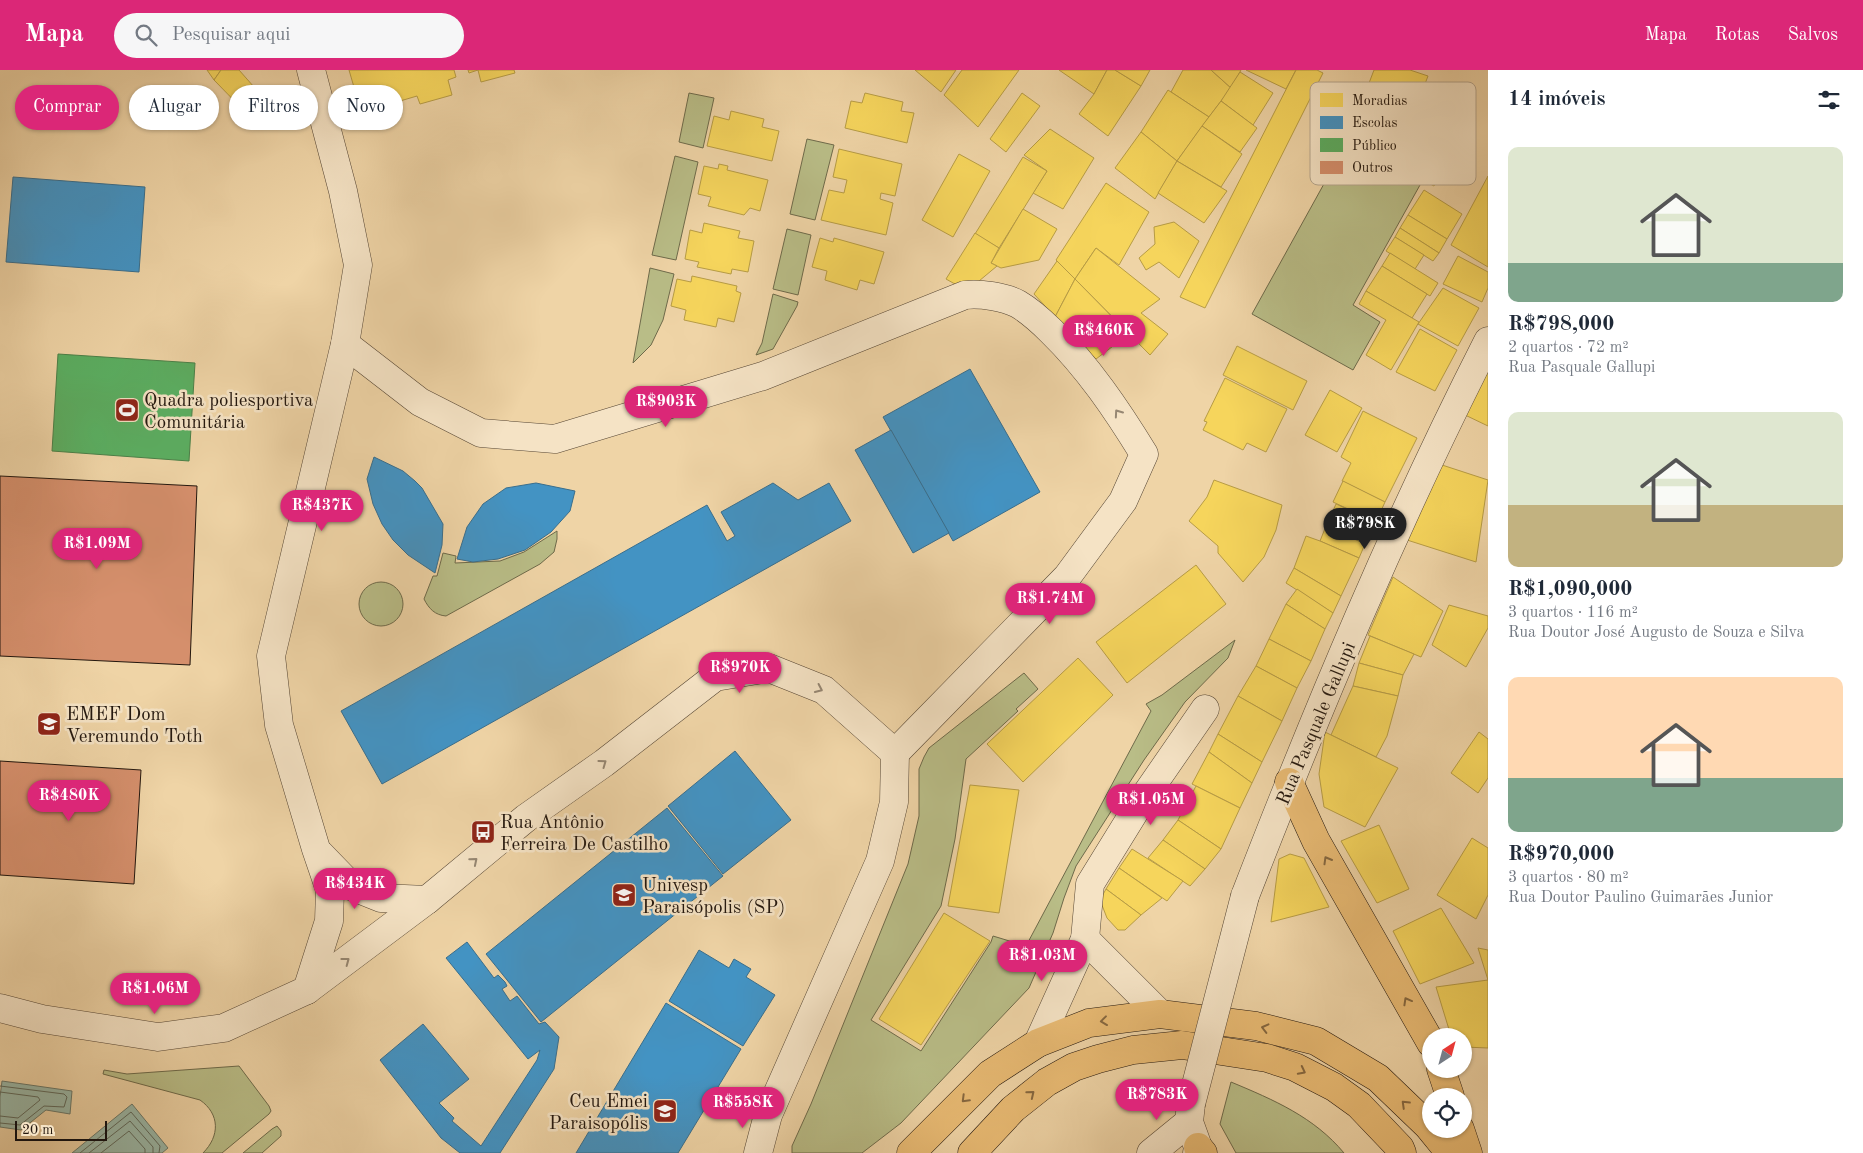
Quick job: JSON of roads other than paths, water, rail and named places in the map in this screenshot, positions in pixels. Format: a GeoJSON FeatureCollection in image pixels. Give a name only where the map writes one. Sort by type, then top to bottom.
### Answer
{"type":"FeatureCollection","features":[{"type":"Feature","properties":{"kind":"main road"},"geometry":{"type":"LineString","coordinates":[[1289,782],[1316,841],[1422,1028]]}},
{"type":"Feature","properties":{"kind":"main road"},"geometry":{"type":"LineString","coordinates":[[911,1153],[990,1074],[1038,1043],[1090,1022],[1160,1014],[1256,1026],[1316,1041],[1378,1078],[1428,1126],[1450,1153]]}},
{"type":"Feature","properties":{"kind":"main road"},"geometry":{"type":"LineString","coordinates":[[972,1153],[1013,1109],[1047,1082],[1068,1071],[1098,1059],[1134,1050],[1182,1044],[1267,1058],[1295,1067],[1334,1087],[1359,1106],[1400,1148],[1402,1153]]}},
{"type":"Feature","properties":{"kind":"main road"},"geometry":{"type":"LineString","coordinates":[[1463,1138],[1468,1153]]}},
{"type":"Feature","properties":{"kind":"street"},"geometry":{"type":"LineString","coordinates":[[307,990],[328,922],[330,890],[279,725],[271,656],[345,344],[358,265],[343,191],[311,70]]}},
{"type":"Feature","properties":{"kind":"street"},"geometry":{"type":"LineString","coordinates":[[345,344],[420,402],[482,433],[556,439],[763,376],[966,295],[988,296],[1017,304],[1038,318],[1083,364],[1125,422],[1144,454],[1123,501],[1067,577],[895,754],[894,802],[880,861],[768,1115],[758,1153]]}},
{"type":"Feature","properties":{"kind":"street","name":"Rua Pasquale Gallupi"},"geometry":{"type":"LineString","coordinates":[[1151,1153],[1195,1136],[1245,896],[1289,782],[1377,574],[1452,411],[1488,341]]}},
{"type":"Feature","properties":{"kind":"street"},"geometry":{"type":"LineString","coordinates":[[0,1008],[42,1019],[158,1037],[224,1028],[307,990],[426,900],[526,818],[604,763],[715,676],[769,668],[824,690],[895,754]]}},
{"type":"Feature","properties":{"kind":"street"},"geometry":{"type":"LineString","coordinates":[[1038,1043],[1085,939],[1090,884],[1140,803],[1205,709]]}},
{"type":"Feature","properties":{"kind":"street"},"geometry":{"type":"LineString","coordinates":[[316,849],[351,886],[381,898],[426,900]]}},
{"type":"Feature","properties":{"kind":"street"},"geometry":{"type":"LineString","coordinates":[[1085,939],[1160,1014]]}},
{"type":"Feature","properties":{"kind":"street"},"geometry":{"type":"LineString","coordinates":[[767,1153],[768,1115]]}},
{"type":"Feature","properties":{"kind":"water"},"geometry":{"type":"Polygon","coordinates":[[[2,1081],[72,1091],[70,1114],[46,1110],[21,1130],[0,1127],[2,1081]]]}},
{"type":"Feature","properties":{"kind":"water"},"geometry":{"type":"Polygon","coordinates":[[[132,1104],[168,1148],[162,1153],[72,1153],[132,1104]]]}},
{"type":"Feature","properties":{"kind":"place","name":"Quadra poliesportiva Comunitária"},"geometry":{"type":"Point","coordinates":[127,410]}},
{"type":"Feature","properties":{"kind":"place","name":"EMEF Dom Veremundo Toth"},"geometry":{"type":"Point","coordinates":[49,724]}},
{"type":"Feature","properties":{"kind":"place","name":"Rua Antônio Ferreira De Castilho"},"geometry":{"type":"Point","coordinates":[483,832]}},
{"type":"Feature","properties":{"kind":"place","name":"Univesp Paraisópolis (SP)"},"geometry":{"type":"Point","coordinates":[624,895]}},
{"type":"Feature","properties":{"kind":"place","name":"Ceu Emei Paraisopólis"},"geometry":{"type":"Point","coordinates":[665,1111]}}]}
